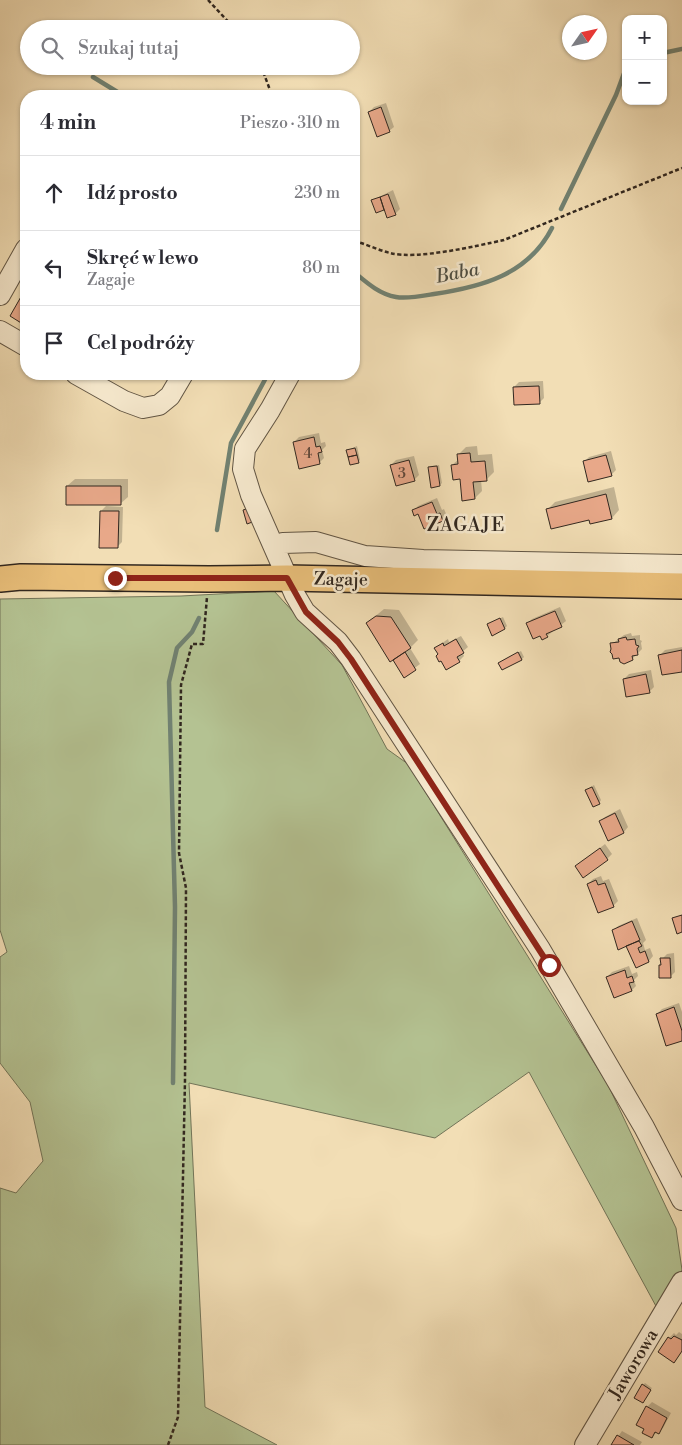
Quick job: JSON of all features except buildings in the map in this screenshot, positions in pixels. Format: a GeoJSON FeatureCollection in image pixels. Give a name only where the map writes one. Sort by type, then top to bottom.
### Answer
{"type":"FeatureCollection","features":[{"type":"Feature","properties":{"kind":"main road","name":"Zagaje"},"geometry":{"type":"LineString","coordinates":[[0,579],[21,577],[287,578],[682,586]]}},
{"type":"Feature","properties":{"kind":"street"},"geometry":{"type":"LineString","coordinates":[[0,294],[20,259]]}},
{"type":"Feature","properties":{"kind":"street"},"geometry":{"type":"LineString","coordinates":[[0,331],[20,343]]}},
{"type":"Feature","properties":{"kind":"street"},"geometry":{"type":"LineString","coordinates":[[87,380],[124,401],[143,408],[159,404],[170,396],[179,380]]}},
{"type":"Feature","properties":{"kind":"street"},"geometry":{"type":"LineString","coordinates":[[287,380],[270,410],[244,449],[244,469],[251,494],[287,578],[306,612],[338,642],[351,659],[540,949],[644,1127],[682,1200]]}},
{"type":"Feature","properties":{"kind":"street"},"geometry":{"type":"LineString","coordinates":[[274,546],[283,543],[316,542],[365,556],[422,560],[682,565]]}},
{"type":"Feature","properties":{"kind":"street","name":"Jaworowa"},"geometry":{"type":"LineString","coordinates":[[585,1445],[682,1282]]}},
{"type":"Feature","properties":{"kind":"path"},"geometry":{"type":"LineString","coordinates":[[208,0],[227,20]]}},
{"type":"Feature","properties":{"kind":"path"},"geometry":{"type":"LineString","coordinates":[[264,75],[270,90]]}},
{"type":"Feature","properties":{"kind":"path"},"geometry":{"type":"LineString","coordinates":[[360,243],[391,253],[413,255],[504,240],[560,219],[682,168]]}},
{"type":"Feature","properties":{"kind":"path"},"geometry":{"type":"LineString","coordinates":[[168,1445],[178,1418],[185,1080],[186,888],[179,853],[181,685],[192,644],[203,644],[209,579]]}},
{"type":"Feature","properties":{"kind":"green space"},"geometry":{"type":"Polygon","coordinates":[[[274,591],[342,665],[387,749],[408,764],[608,1085],[676,1228],[682,1270],[657,1308],[529,1072],[435,1138],[189,1083],[205,1407],[277,1445],[0,1445],[0,1188],[16,1193],[43,1161],[30,1102],[0,1063],[0,957],[7,952],[0,930],[0,599],[181,596],[274,591]]]}},
{"type":"Feature","properties":{"kind":"waterway","name":"Baba"},"geometry":{"type":"LineString","coordinates":[[667,52],[682,49]]}},
{"type":"Feature","properties":{"kind":"waterway","name":"Baba"},"geometry":{"type":"LineString","coordinates":[[93,77],[114,90]]}},
{"type":"Feature","properties":{"kind":"waterway","name":"Baba"},"geometry":{"type":"LineString","coordinates":[[561,209],[622,79]]}},
{"type":"Feature","properties":{"kind":"waterway","name":"Baba"},"geometry":{"type":"LineString","coordinates":[[360,277],[378,290],[396,297],[405,298],[469,287],[502,276],[517,268],[542,244],[552,228]]}},
{"type":"Feature","properties":{"kind":"waterway"},"geometry":{"type":"LineString","coordinates":[[217,530],[231,443],[265,380]]}},
{"type":"Feature","properties":{"kind":"waterway"},"geometry":{"type":"LineString","coordinates":[[173,1083],[175,907],[169,682],[177,648],[192,632],[199,618]]}},
{"type":"Feature","properties":{"kind":"district","name":"ZAGAJE"},"geometry":{"type":"Point","coordinates":[466,524]}},
{"type":"Feature","properties":{"kind":"route"},"geometry":{"type":"LineString","coordinates":[[115,578],[287,578],[306,612],[338,642],[351,659],[549,965]]}}]}
